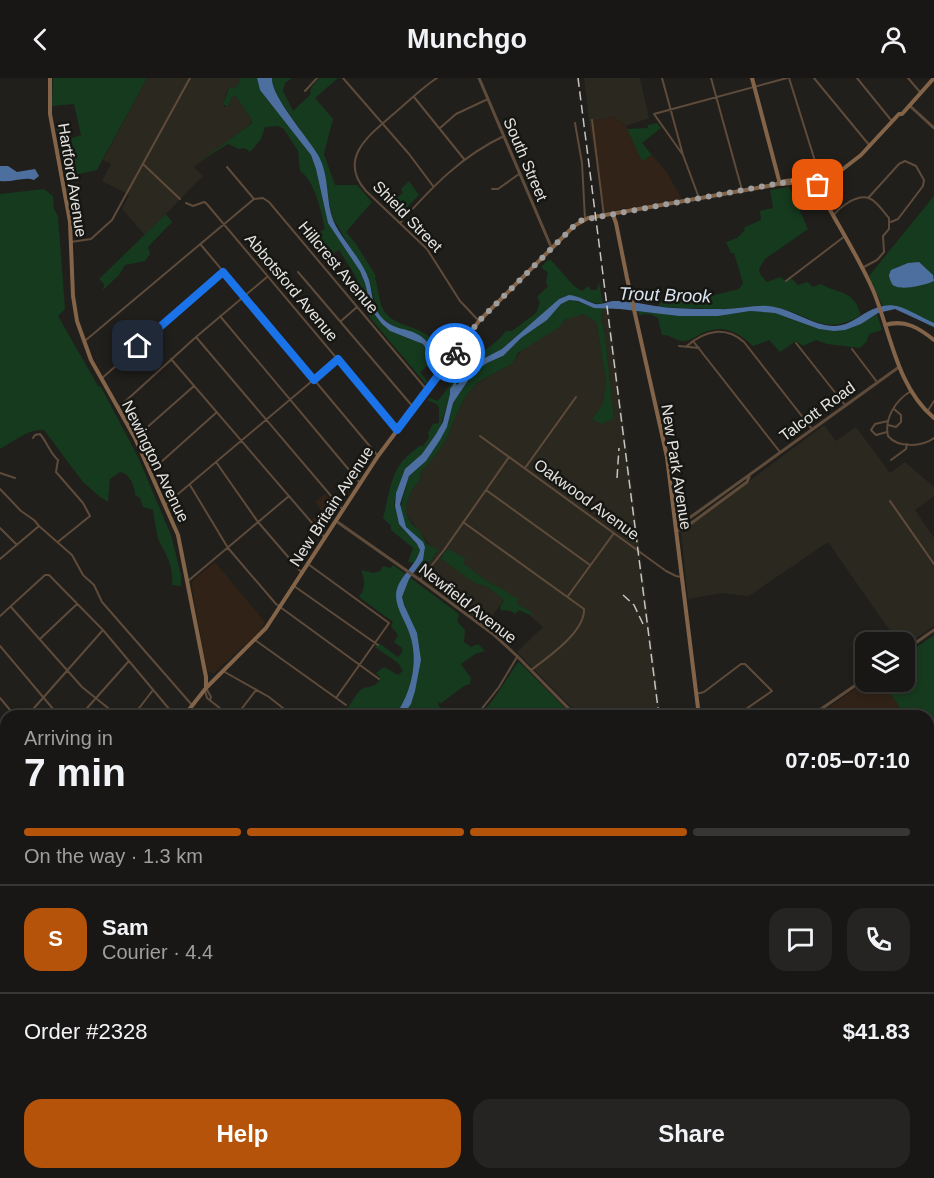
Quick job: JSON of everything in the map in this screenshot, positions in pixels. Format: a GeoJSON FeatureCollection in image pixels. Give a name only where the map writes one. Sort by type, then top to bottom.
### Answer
{"type":"FeatureCollection","features":[{"type":"Feature","properties":{"kind":"main road","name":"Hartford Avenue"},"geometry":{"type":"LineString","coordinates":[[50,78],[50,114],[68,207],[77,321]]}},
{"type":"Feature","properties":{"kind":"main road"},"geometry":{"type":"LineString","coordinates":[[752,78],[780,184]]}},
{"type":"Feature","properties":{"kind":"main road"},"geometry":{"type":"LineString","coordinates":[[585,219],[742,190],[809,181],[835,173],[849,166],[870,146],[903,108],[934,78]]}},
{"type":"Feature","properties":{"kind":"main road"},"geometry":{"type":"LineString","coordinates":[[818,178],[820,192],[862,268],[881,312],[899,366],[911,391],[934,418]]}},
{"type":"Feature","properties":{"kind":"main road","name":"New Park Avenue"},"geometry":{"type":"LineString","coordinates":[[612,214],[611,218],[616,226],[667,457],[698,710]]}},
{"type":"Feature","properties":{"kind":"main road","name":"New Britain Avenue"},"geometry":{"type":"LineString","coordinates":[[188,710],[222,671],[266,628],[378,456],[479,321],[574,226],[585,219]]}},
{"type":"Feature","properties":{"kind":"main road","name":"Newington Avenue"},"geometry":{"type":"LineString","coordinates":[[77,321],[101,379],[151,471],[180,542],[206,688]]}},
{"type":"Feature","properties":{"kind":"main road"},"geometry":{"type":"LineString","coordinates":[[885,325],[907,324],[918,328],[934,340]]}},
{"type":"Feature","properties":{"kind":"street"},"geometry":{"type":"LineString","coordinates":[[71,242],[91,239],[104,228],[117,211],[190,78]]}},
{"type":"Feature","properties":{"kind":"street"},"geometry":{"type":"LineString","coordinates":[[305,91],[317,78]]}},
{"type":"Feature","properties":{"kind":"street"},"geometry":{"type":"LineString","coordinates":[[343,78],[409,154],[433,186]]}},
{"type":"Feature","properties":{"kind":"street","name":"Shield Street"},"geometry":{"type":"LineString","coordinates":[[437,78],[382,124],[361,145],[356,154],[355,170],[362,186],[427,249],[460,301],[479,321]]}},
{"type":"Feature","properties":{"kind":"street","name":"South Street"},"geometry":{"type":"LineString","coordinates":[[479,78],[552,249]]}},
{"type":"Feature","properties":{"kind":"street"},"geometry":{"type":"LineString","coordinates":[[662,78],[683,155],[699,198]]}},
{"type":"Feature","properties":{"kind":"street"},"geometry":{"type":"LineString","coordinates":[[711,78],[742,190]]}},
{"type":"Feature","properties":{"kind":"street"},"geometry":{"type":"LineString","coordinates":[[683,155],[654,114],[788,78],[818,178]]}},
{"type":"Feature","properties":{"kind":"street"},"geometry":{"type":"LineString","coordinates":[[813,78],[870,146]]}},
{"type":"Feature","properties":{"kind":"street"},"geometry":{"type":"LineString","coordinates":[[857,78],[893,122]]}},
{"type":"Feature","properties":{"kind":"street"},"geometry":{"type":"LineString","coordinates":[[908,78],[920,92]]}},
{"type":"Feature","properties":{"kind":"street"},"geometry":{"type":"LineString","coordinates":[[414,97],[464,159]]}},
{"type":"Feature","properties":{"kind":"street"},"geometry":{"type":"LineString","coordinates":[[440,128],[456,114],[488,99]]}},
{"type":"Feature","properties":{"kind":"street"},"geometry":{"type":"LineString","coordinates":[[909,104],[934,128]]}},
{"type":"Feature","properties":{"kind":"street"},"geometry":{"type":"LineString","coordinates":[[592,120],[604,216]]}},
{"type":"Feature","properties":{"kind":"street"},"geometry":{"type":"LineString","coordinates":[[575,123],[582,163],[585,219]]}},
{"type":"Feature","properties":{"kind":"street"},"geometry":{"type":"LineString","coordinates":[[400,223],[433,186],[464,159],[481,147],[504,136]]}},
{"type":"Feature","properties":{"kind":"street"},"geometry":{"type":"LineString","coordinates":[[869,197],[899,164],[905,161],[916,166],[924,180],[923,186],[898,219],[890,222]]}},
{"type":"Feature","properties":{"kind":"street"},"geometry":{"type":"LineString","coordinates":[[143,164],[180,199]]}},
{"type":"Feature","properties":{"kind":"street"},"geometry":{"type":"LineString","coordinates":[[84,342],[254,199],[227,167]]}},
{"type":"Feature","properties":{"kind":"street"},"geometry":{"type":"LineString","coordinates":[[492,189],[498,189],[519,174]]}},
{"type":"Feature","properties":{"kind":"street"},"geometry":{"type":"LineString","coordinates":[[833,216],[839,208],[863,196],[869,197],[890,218],[889,229],[883,237],[884,252],[877,260],[862,268]]}},
{"type":"Feature","properties":{"kind":"street","name":"Hillcrest Avenue"},"geometry":{"type":"LineString","coordinates":[[254,199],[259,197],[267,200],[427,390]]}},
{"type":"Feature","properties":{"kind":"street","name":"Abbotsford Avenue"},"geometry":{"type":"LineString","coordinates":[[186,203],[196,206],[206,203],[397,430]]}},
{"type":"Feature","properties":{"kind":"street"},"geometry":{"type":"LineString","coordinates":[[829,207],[839,208]]}},
{"type":"Feature","properties":{"kind":"street"},"geometry":{"type":"LineString","coordinates":[[786,281],[845,236]]}},
{"type":"Feature","properties":{"kind":"street"},"geometry":{"type":"LineString","coordinates":[[200,244],[378,456]]}},
{"type":"Feature","properties":{"kind":"street"},"geometry":{"type":"LineString","coordinates":[[101,379],[223,272]]}},
{"type":"Feature","properties":{"kind":"street"},"geometry":{"type":"LineString","coordinates":[[298,272],[414,408]]}},
{"type":"Feature","properties":{"kind":"street"},"geometry":{"type":"LineString","coordinates":[[118,408],[267,276]]}},
{"type":"Feature","properties":{"kind":"street"},"geometry":{"type":"LineString","coordinates":[[340,321],[357,307]]}},
{"type":"Feature","properties":{"kind":"street"},"geometry":{"type":"LineString","coordinates":[[220,316],[360,483]]}},
{"type":"Feature","properties":{"kind":"street"},"geometry":{"type":"LineString","coordinates":[[687,346],[713,332],[730,332],[738,336],[812,429]]}},
{"type":"Feature","properties":{"kind":"street"},"geometry":{"type":"LineString","coordinates":[[196,337],[343,510]]}},
{"type":"Feature","properties":{"kind":"street"},"geometry":{"type":"LineString","coordinates":[[693,341],[781,452]]}},
{"type":"Feature","properties":{"kind":"street"},"geometry":{"type":"LineString","coordinates":[[796,343],[845,405]]}},
{"type":"Feature","properties":{"kind":"street"},"geometry":{"type":"LineString","coordinates":[[679,346],[699,348]]}},
{"type":"Feature","properties":{"kind":"street"},"geometry":{"type":"LineString","coordinates":[[852,349],[877,382]]}},
{"type":"Feature","properties":{"kind":"street"},"geometry":{"type":"LineString","coordinates":[[171,359],[325,538]]}},
{"type":"Feature","properties":{"kind":"street"},"geometry":{"type":"LineString","coordinates":[[165,505],[338,359]]}},
{"type":"Feature","properties":{"kind":"street","name":"Talcott Road"},"geometry":{"type":"LineString","coordinates":[[676,531],[682,530],[781,452],[899,366]]}},
{"type":"Feature","properties":{"kind":"street"},"geometry":{"type":"LineString","coordinates":[[135,438],[195,386]]}},
{"type":"Feature","properties":{"kind":"street"},"geometry":{"type":"LineString","coordinates":[[911,391],[898,399],[888,421],[887,432],[893,441],[907,444],[924,444],[934,438]]}},
{"type":"Feature","properties":{"kind":"street"},"geometry":{"type":"LineString","coordinates":[[525,469],[576,397]]}},
{"type":"Feature","properties":{"kind":"street"},"geometry":{"type":"LineString","coordinates":[[927,412],[934,401]]}},
{"type":"Feature","properties":{"kind":"street"},"geometry":{"type":"LineString","coordinates":[[888,425],[896,427],[902,422],[900,413],[894,408]]}},
{"type":"Feature","properties":{"kind":"street"},"geometry":{"type":"LineString","coordinates":[[151,471],[218,412]]}},
{"type":"Feature","properties":{"kind":"street"},"geometry":{"type":"LineString","coordinates":[[887,432],[876,435],[872,432],[871,427],[888,421]]}},
{"type":"Feature","properties":{"kind":"street"},"geometry":{"type":"LineString","coordinates":[[33,438],[40,434],[46,440],[58,460],[56,472],[83,503],[90,516],[58,542]]}},
{"type":"Feature","properties":{"kind":"street","name":"Oakwood Avenue"},"geometry":{"type":"LineString","coordinates":[[480,436],[673,575],[681,577]]}},
{"type":"Feature","properties":{"kind":"street"},"geometry":{"type":"LineString","coordinates":[[891,460],[906,449],[907,444]]}},
{"type":"Feature","properties":{"kind":"street"},"geometry":{"type":"LineString","coordinates":[[420,580],[509,458]]}},
{"type":"Feature","properties":{"kind":"street"},"geometry":{"type":"LineString","coordinates":[[216,462],[258,522],[302,573]]}},
{"type":"Feature","properties":{"kind":"street"},"geometry":{"type":"LineString","coordinates":[[0,473],[15,478]]}},
{"type":"Feature","properties":{"kind":"street"},"geometry":{"type":"LineString","coordinates":[[190,484],[228,548],[280,608],[379,679]]}},
{"type":"Feature","properties":{"kind":"street"},"geometry":{"type":"LineString","coordinates":[[0,489],[47,535],[72,555],[83,575],[94,585],[102,602],[192,705]]}},
{"type":"Feature","properties":{"kind":"street"},"geometry":{"type":"LineString","coordinates":[[486,490],[590,565]]}},
{"type":"Feature","properties":{"kind":"street"},"geometry":{"type":"LineString","coordinates":[[188,581],[289,496]]}},
{"type":"Feature","properties":{"kind":"street"},"geometry":{"type":"LineString","coordinates":[[890,501],[934,564]]}},
{"type":"Feature","properties":{"kind":"street","name":"Newfield Avenue"},"geometry":{"type":"LineString","coordinates":[[336,521],[493,634],[570,710]]}},
{"type":"Feature","properties":{"kind":"street"},"geometry":{"type":"LineString","coordinates":[[463,522],[584,609],[584,618],[563,646],[531,670]]}},
{"type":"Feature","properties":{"kind":"street"},"geometry":{"type":"LineString","coordinates":[[0,559],[39,526]]}},
{"type":"Feature","properties":{"kind":"street"},"geometry":{"type":"LineString","coordinates":[[0,528],[17,545]]}},
{"type":"Feature","properties":{"kind":"street"},"geometry":{"type":"LineString","coordinates":[[568,597],[614,533]]}},
{"type":"Feature","properties":{"kind":"street"},"geometry":{"type":"LineString","coordinates":[[308,564],[389,623],[377,644],[336,698]]}},
{"type":"Feature","properties":{"kind":"street"},"geometry":{"type":"LineString","coordinates":[[0,616],[47,574],[103,630],[169,710]]}},
{"type":"Feature","properties":{"kind":"street"},"geometry":{"type":"LineString","coordinates":[[294,586],[377,644]]}},
{"type":"Feature","properties":{"kind":"street"},"geometry":{"type":"LineString","coordinates":[[40,639],[77,603]]}},
{"type":"Feature","properties":{"kind":"street"},"geometry":{"type":"LineString","coordinates":[[11,606],[82,687],[111,710]]}},
{"type":"Feature","properties":{"kind":"street"},"geometry":{"type":"LineString","coordinates":[[32,710],[103,630]]}},
{"type":"Feature","properties":{"kind":"street"},"geometry":{"type":"LineString","coordinates":[[915,643],[934,630]]}},
{"type":"Feature","properties":{"kind":"street"},"geometry":{"type":"LineString","coordinates":[[255,640],[346,705]]}},
{"type":"Feature","properties":{"kind":"street"},"geometry":{"type":"LineString","coordinates":[[0,646],[54,710]]}},
{"type":"Feature","properties":{"kind":"street"},"geometry":{"type":"LineString","coordinates":[[481,710],[499,687],[517,656]]}},
{"type":"Feature","properties":{"kind":"street"},"geometry":{"type":"LineString","coordinates":[[85,710],[129,661]]}},
{"type":"Feature","properties":{"kind":"street"},"geometry":{"type":"LineString","coordinates":[[696,694],[704,692],[743,663],[772,691],[745,710]]}},
{"type":"Feature","properties":{"kind":"street"},"geometry":{"type":"LineString","coordinates":[[222,671],[256,690],[283,710]]}},
{"type":"Feature","properties":{"kind":"street"},"geometry":{"type":"LineString","coordinates":[[820,710],[855,686]]}},
{"type":"Feature","properties":{"kind":"street"},"geometry":{"type":"LineString","coordinates":[[206,688],[205,692],[210,700],[222,710]]}},
{"type":"Feature","properties":{"kind":"street"},"geometry":{"type":"LineString","coordinates":[[138,710],[153,690]]}},
{"type":"Feature","properties":{"kind":"street"},"geometry":{"type":"LineString","coordinates":[[241,710],[256,690]]}},
{"type":"Feature","properties":{"kind":"street"},"geometry":{"type":"LineString","coordinates":[[0,698],[10,710]]}},
{"type":"Feature","properties":{"kind":"shaded area"},"geometry":{"type":"Polygon","coordinates":[[[147,78],[240,78],[237,88],[229,88],[223,105],[229,106],[232,97],[236,96],[252,120],[248,126],[194,167],[203,176],[145,235],[122,209],[129,195],[102,181],[111,164],[103,160],[147,78]]]}},
{"type":"Feature","properties":{"kind":"shaded area"},"geometry":{"type":"Polygon","coordinates":[[[584,78],[640,78],[649,118],[626,126],[613,116],[589,122],[584,78]]]}},
{"type":"Feature","properties":{"kind":"shaded area"},"geometry":{"type":"Polygon","coordinates":[[[613,116],[626,126],[642,161],[652,155],[666,171],[682,199],[605,212],[589,122],[613,116]]]}},
{"type":"Feature","properties":{"kind":"shaded area"},"geometry":{"type":"Polygon","coordinates":[[[602,308],[609,308],[660,710],[574,710],[517,652],[543,627],[529,615],[531,616],[532,612],[518,605],[506,591],[488,582],[469,568],[463,563],[463,557],[448,550],[441,556],[441,559],[504,599],[485,626],[428,584],[420,574],[434,556],[432,548],[406,514],[406,505],[411,491],[419,481],[421,472],[439,451],[448,436],[465,397],[478,382],[513,363],[522,350],[571,317],[583,314],[595,321],[597,325],[606,381],[603,404],[593,420],[603,423],[614,419],[601,318],[602,308]]]}},
{"type":"Feature","properties":{"kind":"shaded area"},"geometry":{"type":"Polygon","coordinates":[[[824,425],[836,441],[856,427],[890,473],[905,462],[934,487],[934,496],[915,510],[934,538],[934,626],[915,639],[915,632],[891,632],[828,542],[749,596],[722,593],[688,599],[681,532],[824,425]]]}},
{"type":"Feature","properties":{"kind":"shaded area"},"geometry":{"type":"Polygon","coordinates":[[[325,494],[338,510],[324,532],[312,519],[322,511],[315,502],[325,494]]]}},
{"type":"Feature","properties":{"kind":"shaded area"},"geometry":{"type":"Polygon","coordinates":[[[215,562],[265,622],[259,632],[214,673],[211,673],[207,670],[191,582],[215,562]]]}},
{"type":"Feature","properties":{"kind":"shaded area"},"geometry":{"type":"Polygon","coordinates":[[[855,689],[855,692],[889,692],[902,709],[825,710],[855,689]]]}},
{"type":"Feature","properties":{"kind":"green space"},"geometry":{"type":"Polygon","coordinates":[[[53,78],[147,78],[97,170],[65,177],[56,126],[64,125],[66,140],[81,135],[74,104],[52,106],[53,78]]]}},
{"type":"Feature","properties":{"kind":"green space"},"geometry":{"type":"Polygon","coordinates":[[[240,78],[257,78],[260,90],[311,155],[328,223],[360,271],[372,311],[390,331],[423,344],[437,369],[434,373],[429,365],[420,372],[427,381],[426,384],[371,319],[356,277],[339,250],[334,253],[313,235],[314,231],[319,232],[325,229],[319,205],[310,182],[300,171],[298,151],[284,129],[278,126],[265,127],[261,139],[250,152],[245,148],[239,149],[228,144],[199,162],[251,124],[252,120],[236,96],[232,97],[228,107],[223,104],[229,88],[237,87],[240,78]]]}},
{"type":"Feature","properties":{"kind":"green space"},"geometry":{"type":"Polygon","coordinates":[[[272,78],[292,78],[285,83],[283,91],[293,111],[310,95],[311,88],[319,78],[338,78],[315,98],[333,119],[324,154],[335,185],[357,185],[372,202],[346,232],[376,276],[384,311],[397,322],[422,332],[432,339],[447,354],[443,362],[423,338],[414,333],[399,330],[383,319],[378,312],[368,277],[332,217],[319,157],[277,96],[272,85],[272,78]]]}},
{"type":"Feature","properties":{"kind":"green space"},"geometry":{"type":"Polygon","coordinates":[[[657,123],[661,128],[642,143],[652,155],[642,161],[627,129],[648,128],[648,125],[657,123]]]}},
{"type":"Feature","properties":{"kind":"green space"},"geometry":{"type":"Polygon","coordinates":[[[409,181],[419,195],[400,214],[391,202],[403,193],[401,189],[409,181]]]}},
{"type":"Feature","properties":{"kind":"green space"},"geometry":{"type":"Polygon","coordinates":[[[789,187],[808,229],[765,259],[759,269],[760,274],[767,282],[780,277],[784,280],[792,279],[798,285],[807,282],[813,287],[821,284],[844,293],[852,298],[861,315],[848,322],[827,324],[787,310],[767,306],[725,309],[658,306],[674,295],[699,299],[739,289],[743,283],[734,253],[731,253],[726,242],[737,238],[745,227],[761,220],[760,211],[773,208],[770,190],[789,187]]]}},
{"type":"Feature","properties":{"kind":"green space"},"geometry":{"type":"Polygon","coordinates":[[[44,189],[53,196],[54,209],[58,216],[65,309],[58,316],[98,386],[101,387],[138,457],[171,535],[181,575],[181,586],[172,585],[171,568],[159,541],[153,510],[143,507],[140,498],[135,495],[131,480],[126,475],[120,472],[110,479],[108,502],[83,482],[44,430],[27,433],[0,449],[0,194],[44,189]]]}},
{"type":"Feature","properties":{"kind":"green space"},"geometry":{"type":"Polygon","coordinates":[[[934,196],[934,328],[896,308],[884,309],[869,276],[934,196]]]}},
{"type":"Feature","properties":{"kind":"green space"},"geometry":{"type":"Polygon","coordinates":[[[166,214],[172,222],[148,247],[150,254],[145,261],[125,265],[119,275],[103,290],[104,284],[99,279],[166,214]]]}},
{"type":"Feature","properties":{"kind":"green space"},"geometry":{"type":"Polygon","coordinates":[[[551,260],[574,286],[582,291],[588,286],[591,290],[597,290],[599,282],[603,304],[572,296],[560,298],[502,349],[475,363],[459,383],[450,389],[440,428],[422,454],[404,471],[396,493],[394,504],[399,524],[420,548],[414,563],[408,562],[413,548],[391,530],[391,526],[383,518],[397,469],[407,456],[419,446],[423,446],[433,424],[439,423],[437,404],[427,400],[430,398],[438,401],[457,375],[463,365],[463,360],[478,350],[484,351],[506,331],[512,331],[536,313],[540,302],[537,297],[548,286],[546,282],[548,273],[541,267],[551,260]]]}},
{"type":"Feature","properties":{"kind":"green space"},"geometry":{"type":"Polygon","coordinates":[[[569,300],[603,310],[601,319],[605,335],[614,419],[601,424],[592,419],[603,404],[606,381],[597,325],[595,321],[583,314],[565,320],[559,327],[518,353],[513,363],[478,382],[465,397],[439,451],[421,472],[419,481],[411,491],[406,505],[406,514],[412,524],[419,530],[427,544],[438,550],[422,573],[415,572],[425,551],[406,527],[400,509],[409,476],[426,461],[440,440],[448,424],[453,403],[474,372],[502,357],[521,338],[547,320],[562,303],[569,300]]]}},
{"type":"Feature","properties":{"kind":"green space"},"geometry":{"type":"Polygon","coordinates":[[[638,311],[679,316],[718,316],[750,311],[775,313],[819,329],[836,331],[856,326],[877,314],[882,330],[869,334],[867,341],[860,348],[827,344],[816,340],[803,346],[796,341],[780,352],[769,340],[753,346],[741,336],[723,329],[710,330],[682,341],[662,335],[658,318],[650,314],[639,315],[638,311]]]}},
{"type":"Feature","properties":{"kind":"green space"},"geometry":{"type":"Polygon","coordinates":[[[448,549],[465,558],[463,563],[488,582],[511,596],[519,598],[517,604],[532,612],[532,616],[519,610],[515,614],[501,610],[500,607],[504,600],[502,598],[441,559],[448,549]]]}},
{"type":"Feature","properties":{"kind":"green space"},"geometry":{"type":"Polygon","coordinates":[[[393,565],[459,614],[457,621],[465,630],[464,642],[471,647],[478,644],[485,651],[475,654],[461,664],[471,678],[470,684],[440,704],[438,701],[438,705],[443,710],[347,709],[362,689],[377,683],[380,677],[376,673],[384,667],[398,675],[403,671],[398,663],[375,647],[379,643],[398,657],[402,652],[402,648],[394,642],[398,635],[391,626],[393,622],[359,597],[364,584],[361,570],[373,573],[380,571],[383,566],[391,568],[393,565]]]}},
{"type":"Feature","properties":{"kind":"green space"},"geometry":{"type":"Polygon","coordinates":[[[934,635],[934,710],[901,709],[889,692],[915,692],[915,648],[934,635]]]}},
{"type":"Feature","properties":{"kind":"green space"},"geometry":{"type":"Polygon","coordinates":[[[518,662],[567,710],[484,710],[518,662]]]}},
{"type":"Feature","properties":{"kind":"water"},"geometry":{"type":"Polygon","coordinates":[[[257,78],[272,78],[277,95],[322,162],[332,217],[339,232],[366,272],[379,314],[388,323],[414,332],[426,340],[443,362],[438,369],[423,344],[390,331],[372,311],[360,271],[328,223],[311,155],[260,90],[257,78]]]}},
{"type":"Feature","properties":{"kind":"water"},"geometry":{"type":"Polygon","coordinates":[[[0,166],[8,166],[17,172],[35,169],[39,176],[34,180],[0,181],[0,166]]]}},
{"type":"Feature","properties":{"kind":"water"},"geometry":{"type":"Polygon","coordinates":[[[919,262],[933,275],[934,281],[906,288],[892,284],[889,275],[891,270],[908,263],[919,262]]]}},
{"type":"Feature","properties":{"kind":"water"},"geometry":{"type":"Polygon","coordinates":[[[569,295],[595,304],[620,301],[702,309],[768,306],[834,326],[847,323],[871,310],[889,305],[905,309],[934,323],[934,327],[895,309],[878,313],[861,324],[845,330],[834,331],[819,329],[775,313],[750,311],[718,316],[679,316],[594,308],[569,300],[561,304],[547,320],[521,338],[503,356],[473,373],[453,403],[447,427],[440,440],[426,461],[409,476],[400,504],[406,527],[423,542],[425,547],[423,560],[409,579],[402,597],[417,633],[421,660],[411,704],[407,710],[399,710],[412,677],[414,656],[413,645],[396,595],[400,583],[415,562],[420,550],[399,524],[395,506],[396,493],[405,469],[422,454],[443,422],[450,389],[455,382],[457,385],[475,363],[502,349],[559,299],[569,295]]]}},
{"type":"Feature","properties":{"kind":"railway"},"geometry":{"type":"LineString","coordinates":[[578,78],[658,710]]}},
{"type":"Feature","properties":{"kind":"railway"},"geometry":{"type":"LineString","coordinates":[[617,478],[619,448]]}},
{"type":"Feature","properties":{"kind":"railway"},"geometry":{"type":"LineString","coordinates":[[623,595],[634,605],[643,624]]}},
{"type":"Feature","properties":{"kind":"way so far"},"geometry":{"type":"LineString","coordinates":[[455,353],[479,321],[582,220],[780,184],[786,181],[816,178],[818,185]]}},
{"type":"Feature","properties":{"kind":"route"},"geometry":{"type":"LineString","coordinates":[[138,346],[223,272],[314,380],[338,359],[397,430],[455,353]]}},
{"type":"Feature","properties":{"kind":"water label","name":"Trout Brook"},"geometry":{"type":"Point","coordinates":[665,295]}}]}
